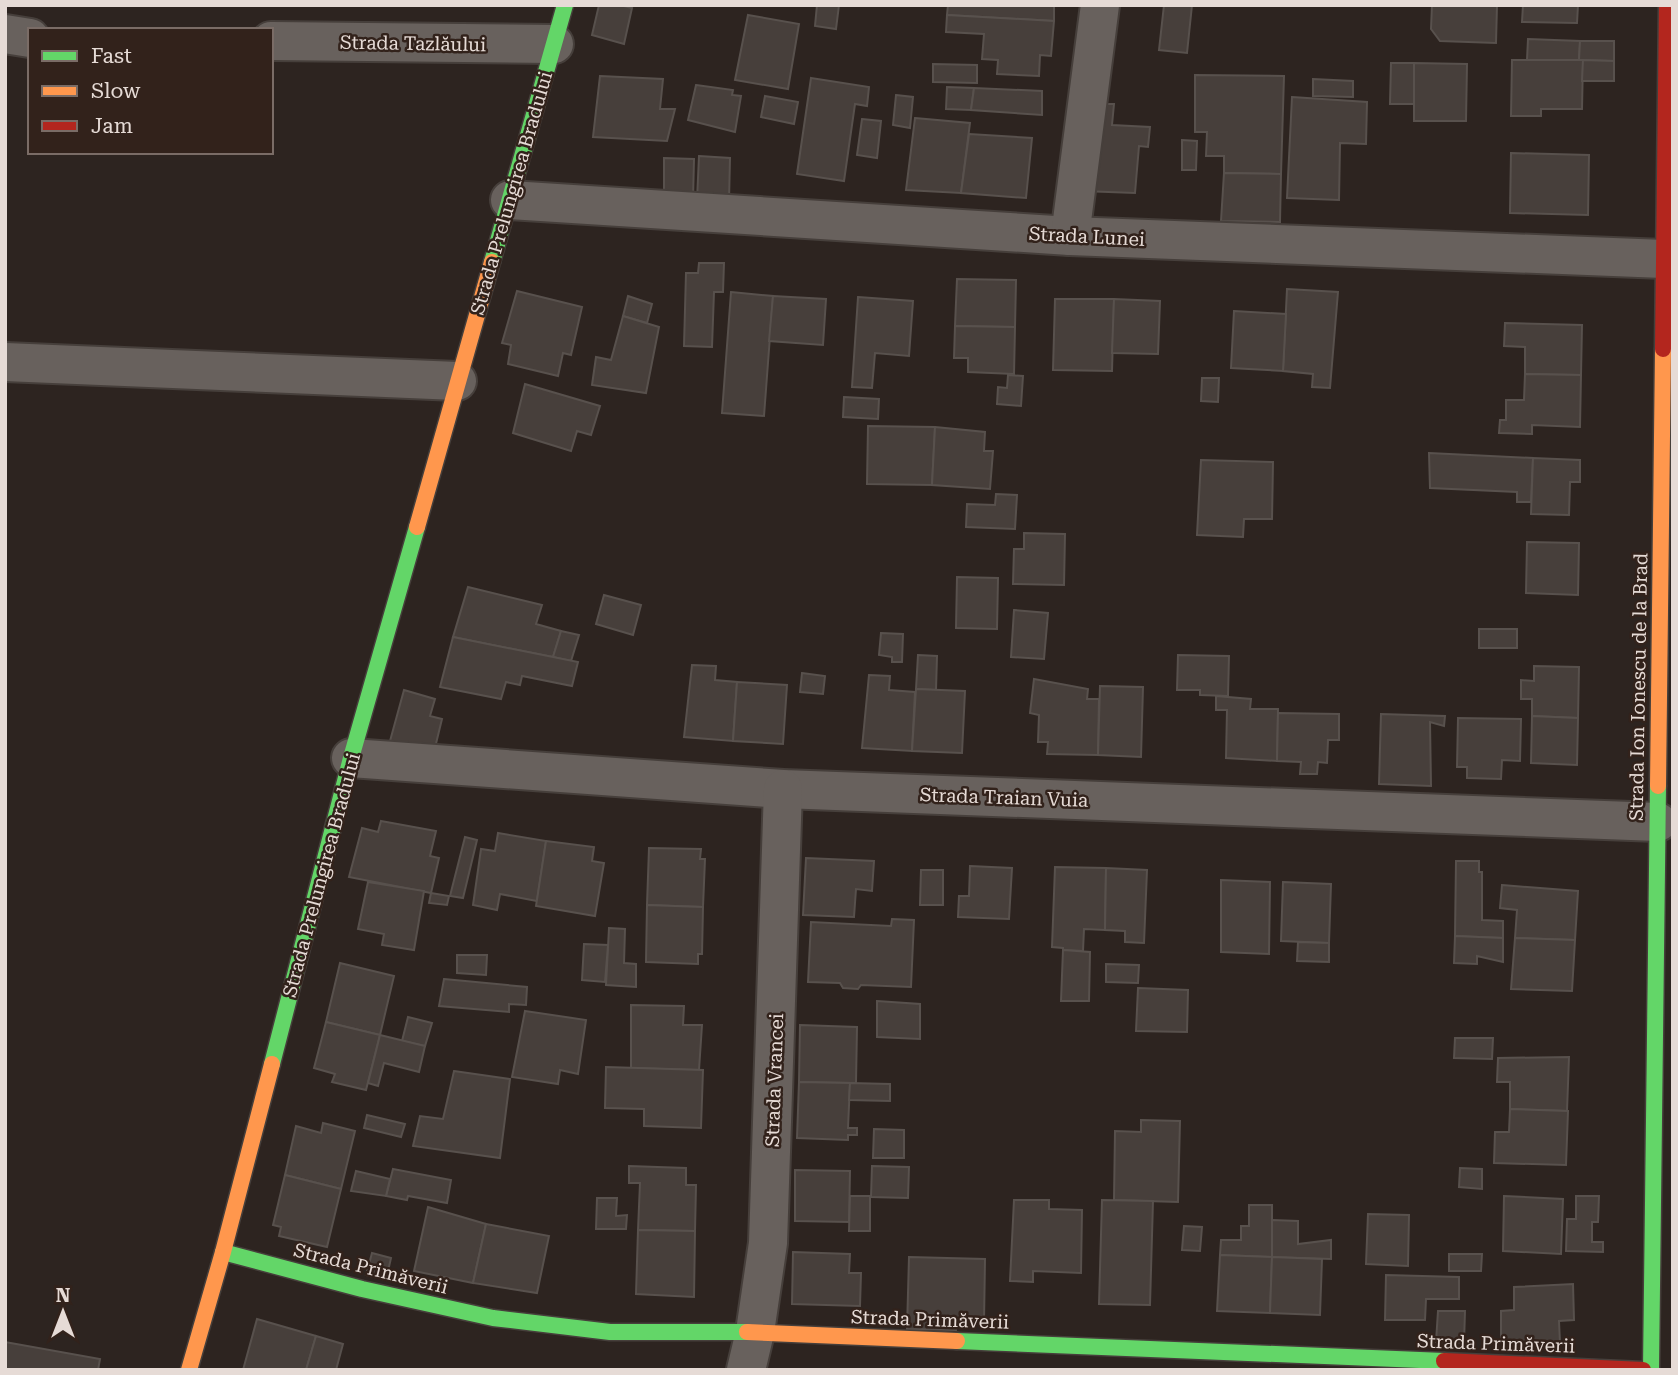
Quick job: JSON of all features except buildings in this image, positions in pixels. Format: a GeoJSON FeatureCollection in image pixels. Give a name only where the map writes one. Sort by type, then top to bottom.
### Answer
{"type":"FeatureCollection","features":[{"type":"Feature","properties":{"kind":"street","name":"Strada Prelungirea Bradului"},"geometry":{"type":"LineString","coordinates":[[189,1370],[223,1252],[351,758],[565,5]]}},
{"type":"Feature","properties":{"kind":"street"},"geometry":{"type":"LineString","coordinates":[[1070,236],[1100,5]]}},
{"type":"Feature","properties":{"kind":"street","name":"Strada Ion Ionescu de la Brad"},"geometry":{"type":"LineString","coordinates":[[1651,1370],[1667,5]]}},
{"type":"Feature","properties":{"kind":"street"},"geometry":{"type":"LineString","coordinates":[[5,34],[28,38]]}},
{"type":"Feature","properties":{"kind":"street","name":"Strada Tazlăului"},"geometry":{"type":"LineString","coordinates":[[273,41],[554,44]]}},
{"type":"Feature","properties":{"kind":"street","name":"Strada Lunei"},"geometry":{"type":"LineString","coordinates":[[510,200],[1070,236],[1664,259]]}},
{"type":"Feature","properties":{"kind":"street"},"geometry":{"type":"LineString","coordinates":[[5,362],[457,380]]}},
{"type":"Feature","properties":{"kind":"street","name":"Strada Traian Vuia"},"geometry":{"type":"LineString","coordinates":[[351,758],[783,789],[1658,822]]}},
{"type":"Feature","properties":{"kind":"street","name":"Strada Vrancei"},"geometry":{"type":"LineString","coordinates":[[746,1370],[755,1332],[768,1243],[783,789]]}},
{"type":"Feature","properties":{"kind":"street","name":"Strada Primăverii"},"geometry":{"type":"LineString","coordinates":[[223,1252],[362,1290],[493,1318],[610,1332],[755,1332],[1643,1370]]}},
{"type":"Feature","properties":{"kind":"traffic: fast"},"geometry":{"type":"LineString","coordinates":[[492,262],[565,5]]}},
{"type":"Feature","properties":{"kind":"traffic: fast"},"geometry":{"type":"LineString","coordinates":[[272,1064],[351,758],[417,527]]}},
{"type":"Feature","properties":{"kind":"traffic: fast"},"geometry":{"type":"LineString","coordinates":[[1651,1370],[1658,786]]}},
{"type":"Feature","properties":{"kind":"traffic: fast"},"geometry":{"type":"LineString","coordinates":[[223,1252],[362,1289],[493,1318],[610,1332],[747,1332]]}},
{"type":"Feature","properties":{"kind":"traffic: fast"},"geometry":{"type":"LineString","coordinates":[[957,1341],[1444,1361]]}},
{"type":"Feature","properties":{"kind":"traffic: slow"},"geometry":{"type":"LineString","coordinates":[[417,527],[492,262]]}},
{"type":"Feature","properties":{"kind":"traffic: slow"},"geometry":{"type":"LineString","coordinates":[[1658,786],[1663,349]]}},
{"type":"Feature","properties":{"kind":"traffic: slow"},"geometry":{"type":"LineString","coordinates":[[189,1370],[272,1064]]}},
{"type":"Feature","properties":{"kind":"traffic: slow"},"geometry":{"type":"LineString","coordinates":[[747,1332],[957,1341]]}},
{"type":"Feature","properties":{"kind":"traffic: jam"},"geometry":{"type":"LineString","coordinates":[[1663,349],[1667,5]]}},
{"type":"Feature","properties":{"kind":"traffic: jam"},"geometry":{"type":"LineString","coordinates":[[1444,1361],[1643,1370]]}}]}
